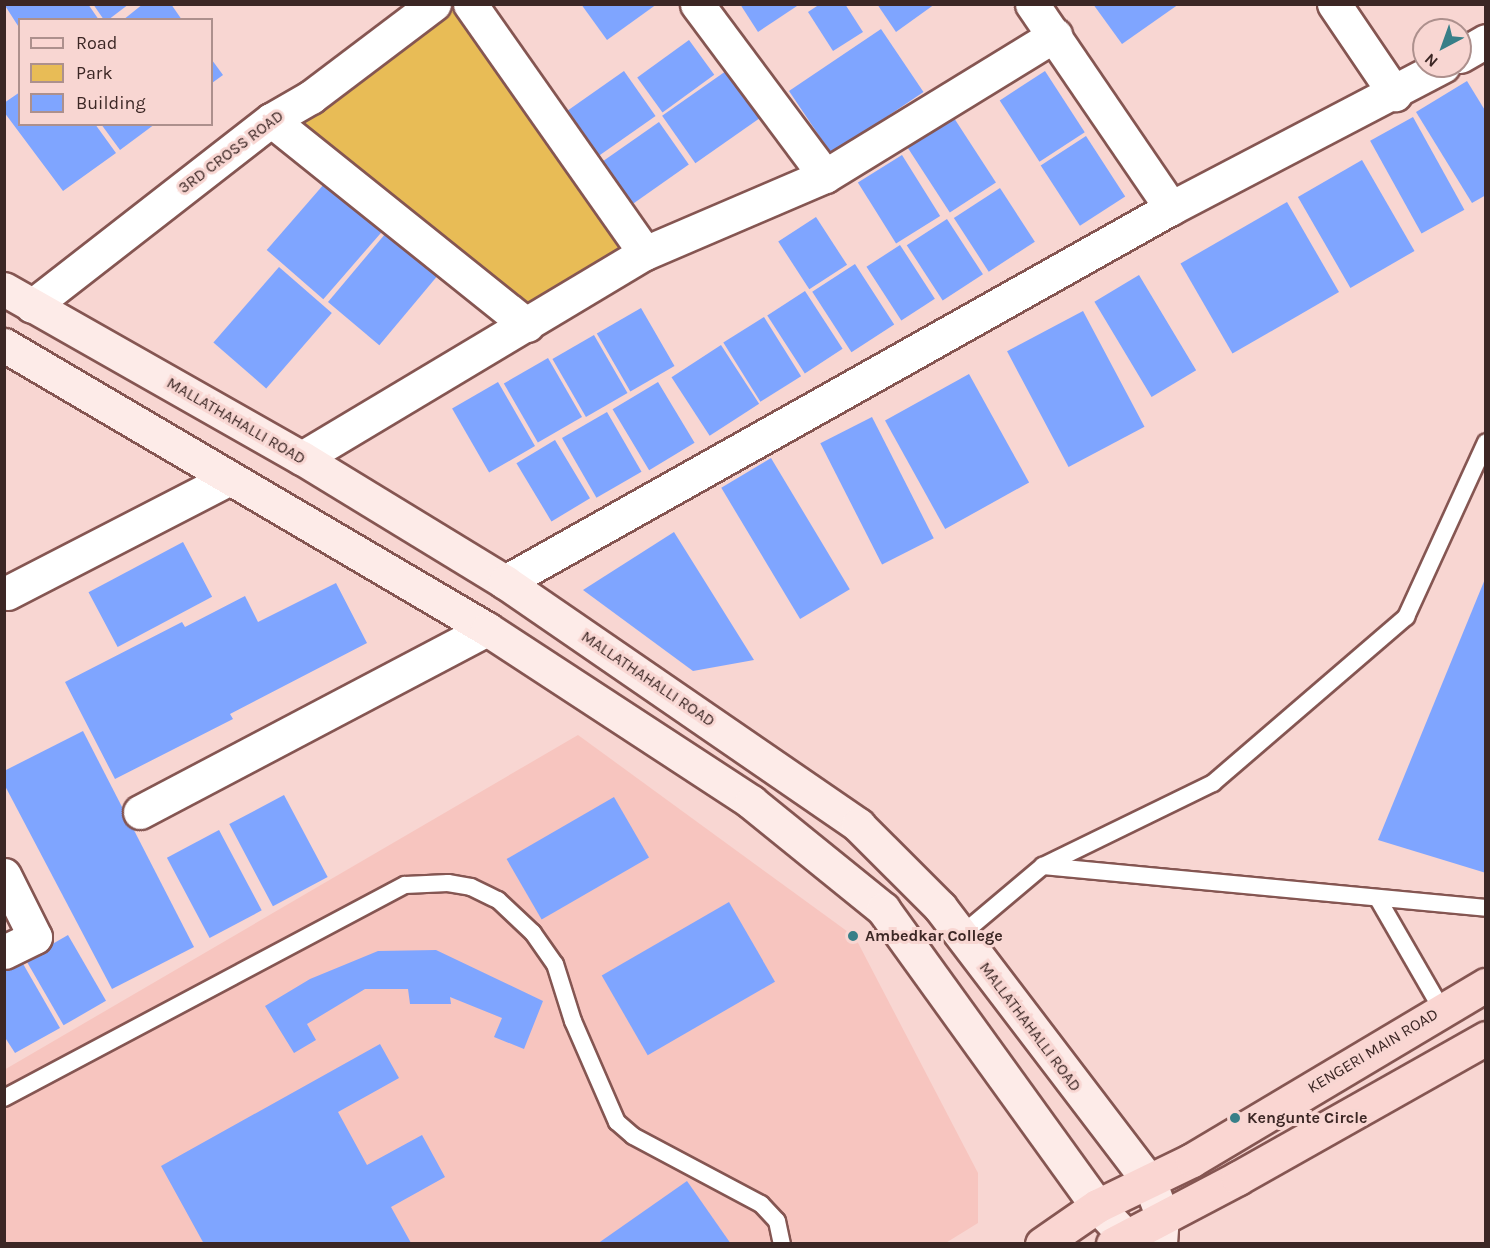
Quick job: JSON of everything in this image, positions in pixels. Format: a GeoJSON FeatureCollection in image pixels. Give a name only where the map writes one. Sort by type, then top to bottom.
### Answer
{"type":"FeatureCollection","features":[{"type":"Feature","properties":{"kind":"main road","name":"MALLATHAHALLI ROAD"},"geometry":{"type":"LineString","coordinates":[[18,298],[302,458],[505,582],[858,825],[901,865],[962,935],[1149,1181],[1161,1229]]}},
{"type":"Feature","properties":{"kind":"main road"},"geometry":{"type":"LineString","coordinates":[[4,345],[228,479],[487,629],[751,802],[883,909],[1124,1241],[1161,1229],[1238,1178],[1485,1038]]}},
{"type":"Feature","properties":{"kind":"main road","name":"KENGERI MAIN ROAD"},"geometry":{"type":"LineString","coordinates":[[1042,1244],[1097,1206],[1192,1160],[1485,985]]}},
{"type":"Feature","properties":{"kind":"street","name":"3RD CROSS ROAD"},"geometry":{"type":"LineString","coordinates":[[18,298],[271,120],[311,97],[434,4]]}},
{"type":"Feature","properties":{"kind":"street"},"geometry":{"type":"LineString","coordinates":[[470,4],[645,253]]}},
{"type":"Feature","properties":{"kind":"street"},"geometry":{"type":"LineString","coordinates":[[697,4],[825,176]]}},
{"type":"Feature","properties":{"kind":"street"},"geometry":{"type":"LineString","coordinates":[[1032,4],[1171,208]]}},
{"type":"Feature","properties":{"kind":"street"},"geometry":{"type":"LineString","coordinates":[[1334,4],[1395,94]]}},
{"type":"Feature","properties":{"kind":"street"},"geometry":{"type":"LineString","coordinates":[[302,458],[645,253],[825,176],[1055,35]]}},
{"type":"Feature","properties":{"kind":"street"},"geometry":{"type":"LineString","coordinates":[[1472,49],[1485,41]]}},
{"type":"Feature","properties":{"kind":"street"},"geometry":{"type":"LineString","coordinates":[[505,582],[1171,208],[1422,78]]}},
{"type":"Feature","properties":{"kind":"street"},"geometry":{"type":"LineString","coordinates":[[271,120],[527,325]]}},
{"type":"Feature","properties":{"kind":"street"},"geometry":{"type":"LineString","coordinates":[[7,593],[228,479]]}},
{"type":"Feature","properties":{"kind":"street"},"geometry":{"type":"LineString","coordinates":[[140,812],[487,629]]}},
{"type":"Feature","properties":{"kind":"street"},"geometry":{"type":"LineString","coordinates":[[4,875],[35,937],[4,952]]}},
{"type":"Feature","properties":{"kind":"lane"},"geometry":{"type":"LineString","coordinates":[[962,935],[1043,866],[1213,783],[1406,617],[1485,442]]}},
{"type":"Feature","properties":{"kind":"lane"},"geometry":{"type":"LineString","coordinates":[[1043,866],[1485,908]]}},
{"type":"Feature","properties":{"kind":"lane"},"geometry":{"type":"LineString","coordinates":[[4,1098],[405,885],[448,883],[471,887],[498,900],[533,933],[549,956],[617,1122],[633,1136],[761,1204],[777,1221],[782,1244]]}},
{"type":"Feature","properties":{"kind":"lane"},"geometry":{"type":"LineString","coordinates":[[1378,899],[1442,1010]]}},
{"type":"Feature","properties":{"kind":"shaded area"},"geometry":{"type":"Polygon","coordinates":[[[578,735],[855,937],[978,1173],[978,1223],[944,1244],[5,1243],[4,1070],[578,735]]]}},
{"type":"Feature","properties":{"kind":"green space"},"geometry":{"type":"Polygon","coordinates":[[[455,7],[643,271],[548,320],[297,124],[455,7]]]}},
{"type":"Feature","properties":{"kind":"building"},"geometry":{"type":"Polygon","coordinates":[[[4,4],[88,4],[98,18],[18,18],[18,26],[4,4]]]}},
{"type":"Feature","properties":{"kind":"building"},"geometry":{"type":"Polygon","coordinates":[[[93,4],[129,4],[111,18],[103,18],[93,4]]]}},
{"type":"Feature","properties":{"kind":"building"},"geometry":{"type":"Polygon","coordinates":[[[143,4],[171,4],[181,18],[126,18],[143,4]]]}},
{"type":"Feature","properties":{"kind":"building"},"geometry":{"type":"Polygon","coordinates":[[[581,4],[657,4],[607,40],[581,4]]]}},
{"type":"Feature","properties":{"kind":"building"},"geometry":{"type":"Polygon","coordinates":[[[740,4],[800,4],[758,32],[740,4]]]}},
{"type":"Feature","properties":{"kind":"building"},"geometry":{"type":"Polygon","coordinates":[[[820,4],[845,4],[863,32],[833,51],[808,12],[820,4]]]}},
{"type":"Feature","properties":{"kind":"building"},"geometry":{"type":"Polygon","coordinates":[[[877,4],[935,4],[896,32],[877,4]]]}},
{"type":"Feature","properties":{"kind":"building"},"geometry":{"type":"Polygon","coordinates":[[[1093,4],[1179,4],[1122,44],[1093,4]]]}},
{"type":"Feature","properties":{"kind":"building"},"geometry":{"type":"Polygon","coordinates":[[[881,29],[923,92],[831,154],[789,91],[881,29]]]}},
{"type":"Feature","properties":{"kind":"building"},"geometry":{"type":"Polygon","coordinates":[[[689,40],[714,75],[662,112],[637,78],[689,40]]]}},
{"type":"Feature","properties":{"kind":"building"},"geometry":{"type":"Polygon","coordinates":[[[213,61],[223,75],[213,82],[213,61]]]}},
{"type":"Feature","properties":{"kind":"building"},"geometry":{"type":"Polygon","coordinates":[[[624,71],[656,116],[598,156],[567,111],[624,71]]]}},
{"type":"Feature","properties":{"kind":"building"},"geometry":{"type":"Polygon","coordinates":[[[726,71],[759,119],[695,163],[662,116],[726,71]]]}},
{"type":"Feature","properties":{"kind":"building"},"geometry":{"type":"Polygon","coordinates":[[[1045,71],[1085,132],[1039,162],[1000,100],[1045,71]]]}},
{"type":"Feature","properties":{"kind":"building"},"geometry":{"type":"Polygon","coordinates":[[[1467,81],[1486,112],[1486,195],[1472,203],[1416,112],[1467,81]]]}},
{"type":"Feature","properties":{"kind":"building"},"geometry":{"type":"Polygon","coordinates":[[[18,93],[18,126],[96,126],[116,153],[63,191],[4,112],[4,103],[18,93]]]}},
{"type":"Feature","properties":{"kind":"building"},"geometry":{"type":"Polygon","coordinates":[[[1413,117],[1464,210],[1422,233],[1370,141],[1413,117]]]}},
{"type":"Feature","properties":{"kind":"building"},"geometry":{"type":"Polygon","coordinates":[[[954,118],[996,183],[950,213],[908,148],[954,118]]]}},
{"type":"Feature","properties":{"kind":"building"},"geometry":{"type":"Polygon","coordinates":[[[659,122],[689,165],[630,206],[600,163],[659,122]]]}},
{"type":"Feature","properties":{"kind":"building"},"geometry":{"type":"Polygon","coordinates":[[[102,126],[152,126],[120,150],[102,126]]]}},
{"type":"Feature","properties":{"kind":"building"},"geometry":{"type":"Polygon","coordinates":[[[1086,136],[1125,196],[1080,226],[1041,165],[1086,136]]]}},
{"type":"Feature","properties":{"kind":"building"},"geometry":{"type":"Polygon","coordinates":[[[902,155],[940,216],[896,244],[858,183],[902,155]]]}},
{"type":"Feature","properties":{"kind":"building"},"geometry":{"type":"Polygon","coordinates":[[[1362,160],[1414,251],[1350,288],[1298,197],[1362,160]]]}},
{"type":"Feature","properties":{"kind":"building"},"geometry":{"type":"Polygon","coordinates":[[[331,176],[388,225],[323,299],[267,250],[331,176]]]}},
{"type":"Feature","properties":{"kind":"building"},"geometry":{"type":"Polygon","coordinates":[[[1000,188],[1035,242],[989,272],[954,218],[1000,188]]]}},
{"type":"Feature","properties":{"kind":"building"},"geometry":{"type":"Polygon","coordinates":[[[1287,202],[1339,292],[1232,354],[1180,264],[1287,202]]]}},
{"type":"Feature","properties":{"kind":"building"},"geometry":{"type":"Polygon","coordinates":[[[816,217],[847,265],[809,289],[778,242],[816,217]]]}},
{"type":"Feature","properties":{"kind":"building"},"geometry":{"type":"Polygon","coordinates":[[[947,219],[983,274],[943,300],[907,245],[947,219]]]}},
{"type":"Feature","properties":{"kind":"building"},"geometry":{"type":"Polygon","coordinates":[[[391,227],[442,270],[379,345],[328,302],[391,227]]]}},
{"type":"Feature","properties":{"kind":"building"},"geometry":{"type":"Polygon","coordinates":[[[900,245],[935,299],[901,320],[866,267],[900,245]]]}},
{"type":"Feature","properties":{"kind":"building"},"geometry":{"type":"Polygon","coordinates":[[[855,264],[894,324],[851,352],[812,292],[855,264]]]}},
{"type":"Feature","properties":{"kind":"building"},"geometry":{"type":"Polygon","coordinates":[[[279,267],[332,313],[266,388],[213,342],[279,267]]]}},
{"type":"Feature","properties":{"kind":"building"},"geometry":{"type":"Polygon","coordinates":[[[1139,275],[1196,370],[1152,397],[1094,302],[1139,275]]]}},
{"type":"Feature","properties":{"kind":"building"},"geometry":{"type":"Polygon","coordinates":[[[805,291],[843,349],[805,373],[767,316],[805,291]]]}},
{"type":"Feature","properties":{"kind":"building"},"geometry":{"type":"Polygon","coordinates":[[[641,308],[674,366],[630,392],[597,334],[641,308]]]}},
{"type":"Feature","properties":{"kind":"building"},"geometry":{"type":"Polygon","coordinates":[[[1083,311],[1145,427],[1069,467],[1007,351],[1083,311]]]}},
{"type":"Feature","properties":{"kind":"building"},"geometry":{"type":"Polygon","coordinates":[[[764,317],[801,376],[760,402],[723,342],[764,317]]]}},
{"type":"Feature","properties":{"kind":"building"},"geometry":{"type":"Polygon","coordinates":[[[594,335],[628,393],[586,417],[552,359],[594,335]]]}},
{"type":"Feature","properties":{"kind":"building"},"geometry":{"type":"Polygon","coordinates":[[[721,345],[759,404],[710,436],[672,377],[721,345]]]}},
{"type":"Feature","properties":{"kind":"building"},"geometry":{"type":"Polygon","coordinates":[[[548,358],[582,417],[538,442],[504,384],[548,358]]]}},
{"type":"Feature","properties":{"kind":"building"},"geometry":{"type":"Polygon","coordinates":[[[969,374],[1029,482],[945,529],[885,421],[969,374]]]}},
{"type":"Feature","properties":{"kind":"building"},"geometry":{"type":"Polygon","coordinates":[[[498,382],[535,446],[489,473],[452,408],[498,382]]]}},
{"type":"Feature","properties":{"kind":"building"},"geometry":{"type":"Polygon","coordinates":[[[658,382],[695,443],[649,470],[613,409],[658,382]]]}},
{"type":"Feature","properties":{"kind":"building"},"geometry":{"type":"Polygon","coordinates":[[[607,412],[642,472],[596,498],[562,438],[607,412]]]}},
{"type":"Feature","properties":{"kind":"building"},"geometry":{"type":"Polygon","coordinates":[[[872,417],[934,538],[882,565],[820,443],[872,417]]]}},
{"type":"Feature","properties":{"kind":"building"},"geometry":{"type":"Polygon","coordinates":[[[555,440],[590,498],[551,521],[516,463],[555,440]]]}},
{"type":"Feature","properties":{"kind":"building"},"geometry":{"type":"Polygon","coordinates":[[[771,458],[850,589],[800,619],[721,488],[771,458]]]}},
{"type":"Feature","properties":{"kind":"building"},"geometry":{"type":"Polygon","coordinates":[[[674,532],[754,660],[693,671],[583,590],[674,532]]]}},
{"type":"Feature","properties":{"kind":"building"},"geometry":{"type":"Polygon","coordinates":[[[183,542],[212,597],[118,647],[89,592],[183,542]]]}},
{"type":"Feature","properties":{"kind":"building"},"geometry":{"type":"Polygon","coordinates":[[[1486,579],[1486,873],[1378,840],[1486,579]]]}},
{"type":"Feature","properties":{"kind":"building"},"geometry":{"type":"Polygon","coordinates":[[[336,583],[367,643],[230,714],[233,719],[115,779],[65,682],[182,622],[185,627],[245,596],[258,622],[336,583]]]}},
{"type":"Feature","properties":{"kind":"building"},"geometry":{"type":"Polygon","coordinates":[[[83,731],[194,947],[112,989],[4,784],[4,771],[83,731]]]}},
{"type":"Feature","properties":{"kind":"building"},"geometry":{"type":"Polygon","coordinates":[[[284,795],[328,877],[273,906],[229,824],[284,795]]]}},
{"type":"Feature","properties":{"kind":"building"},"geometry":{"type":"Polygon","coordinates":[[[614,797],[649,858],[542,920],[507,859],[614,797]]]}},
{"type":"Feature","properties":{"kind":"building"},"geometry":{"type":"Polygon","coordinates":[[[219,830],[262,910],[210,938],[167,858],[219,830]]]}},
{"type":"Feature","properties":{"kind":"building"},"geometry":{"type":"Polygon","coordinates":[[[729,902],[775,982],[648,1055],[602,975],[729,902]]]}},
{"type":"Feature","properties":{"kind":"building"},"geometry":{"type":"Polygon","coordinates":[[[68,935],[106,1001],[64,1025],[26,960],[68,935]]]}},
{"type":"Feature","properties":{"kind":"building"},"geometry":{"type":"Polygon","coordinates":[[[436,950],[543,1001],[524,1049],[494,1037],[502,1018],[450,997],[451,1004],[410,1004],[408,989],[365,989],[307,1024],[316,1040],[294,1053],[265,1006],[310,979],[378,951],[436,950]]]}},
{"type":"Feature","properties":{"kind":"building"},"geometry":{"type":"Polygon","coordinates":[[[22,962],[60,1028],[15,1053],[4,1036],[4,972],[22,962]]]}},
{"type":"Feature","properties":{"kind":"building"},"geometry":{"type":"Polygon","coordinates":[[[380,1044],[399,1078],[338,1112],[367,1165],[422,1135],[445,1177],[391,1207],[411,1243],[204,1244],[161,1166],[380,1044]]]}},
{"type":"Feature","properties":{"kind":"building"},"geometry":{"type":"Polygon","coordinates":[[[687,1181],[731,1244],[597,1244],[687,1181]]]}},
{"type":"Feature","properties":{"kind":"place","name":"Ambedkar College"},"geometry":{"type":"Point","coordinates":[853,936]}},
{"type":"Feature","properties":{"kind":"place","name":"Kengunte Circle"},"geometry":{"type":"Point","coordinates":[1235,1118]}}]}
